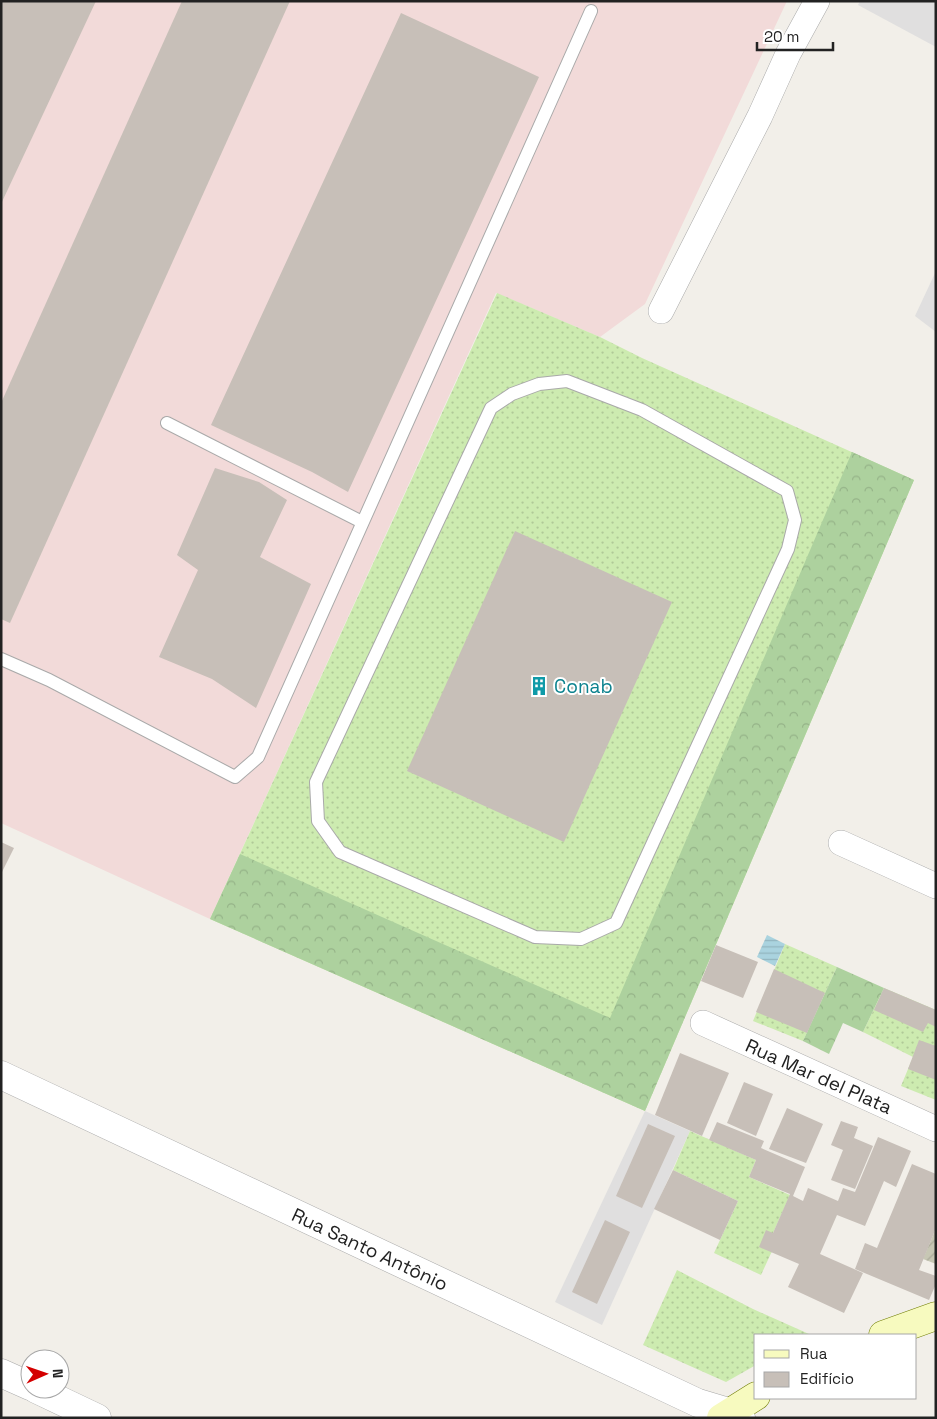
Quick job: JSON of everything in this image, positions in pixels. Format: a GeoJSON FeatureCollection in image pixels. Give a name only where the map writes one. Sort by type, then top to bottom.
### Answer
{"type":"FeatureCollection","features":[{"type":"Feature","properties":{"kind":"main road"},"geometry":{"type":"LineString","coordinates":[[886,1334],[936,1316]]}},
{"type":"Feature","properties":{"kind":"main road"},"geometry":{"type":"LineString","coordinates":[[730,1416],[754,1398]]}},
{"type":"Feature","properties":{"kind":"street"},"geometry":{"type":"LineString","coordinates":[[661,311],[816,1]]}},
{"type":"Feature","properties":{"kind":"street"},"geometry":{"type":"LineString","coordinates":[[841,844],[936,886]]}},
{"type":"Feature","properties":{"kind":"street","name":"Rua Mar del Plata"},"geometry":{"type":"LineString","coordinates":[[703,1023],[936,1129]]}},
{"type":"Feature","properties":{"kind":"street","name":"Rua Santo Antônio"},"geometry":{"type":"LineString","coordinates":[[1,1075],[698,1403],[730,1416]]}},
{"type":"Feature","properties":{"kind":"street"},"geometry":{"type":"LineString","coordinates":[[1,1373],[20,1382]]}},
{"type":"Feature","properties":{"kind":"street"},"geometry":{"type":"LineString","coordinates":[[57,1399],[97,1418]]}},
{"type":"Feature","properties":{"kind":"lane"},"geometry":{"type":"LineString","coordinates":[[1,659],[49,680],[235,777],[258,757],[591,12]]}},
{"type":"Feature","properties":{"kind":"lane"},"geometry":{"type":"LineString","coordinates":[[567,381],[642,410],[787,491],[795,520],[788,549],[616,923],[580,940],[536,937],[340,852],[318,821],[316,782],[490,408],[512,394],[539,384],[567,381]]}},
{"type":"Feature","properties":{"kind":"lane"},"geometry":{"type":"LineString","coordinates":[[167,423],[362,522]]}},
{"type":"Feature","properties":{"kind":"shaded area"},"geometry":{"type":"Polygon","coordinates":[[[1,1],[787,1],[645,304],[600,337],[496,293],[210,919],[1,823],[1,1]]]}},
{"type":"Feature","properties":{"kind":"shaded area"},"geometry":{"type":"Polygon","coordinates":[[[860,1],[936,1],[936,47],[858,5],[860,1]]]}},
{"type":"Feature","properties":{"kind":"shaded area"},"geometry":{"type":"Polygon","coordinates":[[[936,271],[936,332],[915,316],[936,271]]]}},
{"type":"Feature","properties":{"kind":"shaded area"},"geometry":{"type":"Polygon","coordinates":[[[645,1111],[690,1131],[602,1325],[555,1302],[645,1111]]]}},
{"type":"Feature","properties":{"kind":"shaded area"},"geometry":{"type":"Polygon","coordinates":[[[936,1228],[936,1264],[923,1259],[936,1228]]]}},
{"type":"Feature","properties":{"kind":"green space"},"geometry":{"type":"Polygon","coordinates":[[[497,293],[600,337],[642,358],[914,480],[645,1111],[210,919],[497,293]]]}},
{"type":"Feature","properties":{"kind":"green space"},"geometry":{"type":"Polygon","coordinates":[[[852,452],[914,480],[645,1111],[210,919],[240,854],[610,1018],[852,452]]]}},
{"type":"Feature","properties":{"kind":"green space"},"geometry":{"type":"Polygon","coordinates":[[[785,944],[837,967],[803,1041],[753,1021],[785,944]]]}},
{"type":"Feature","properties":{"kind":"green space"},"geometry":{"type":"Polygon","coordinates":[[[837,967],[884,988],[863,1032],[843,1023],[829,1054],[803,1041],[837,967]]]}},
{"type":"Feature","properties":{"kind":"green space"},"geometry":{"type":"Polygon","coordinates":[[[884,988],[936,1010],[936,1100],[901,1086],[913,1057],[863,1032],[884,988]]]}},
{"type":"Feature","properties":{"kind":"green space"},"geometry":{"type":"Polygon","coordinates":[[[690,1131],[756,1160],[749,1177],[790,1195],[773,1233],[779,1236],[761,1275],[714,1253],[738,1201],[673,1170],[690,1131]]]}},
{"type":"Feature","properties":{"kind":"green space"},"geometry":{"type":"Polygon","coordinates":[[[677,1270],[753,1309],[809,1334],[754,1334],[754,1366],[726,1382],[643,1345],[677,1270]]]}},
{"type":"Feature","properties":{"kind":"water"},"geometry":{"type":"Polygon","coordinates":[[[767,935],[785,944],[775,966],[757,957],[767,935]]]}},
{"type":"Feature","properties":{"kind":"building"},"geometry":{"type":"Polygon","coordinates":[[[1,1],[96,1],[1,204],[1,1]]]}},
{"type":"Feature","properties":{"kind":"building"},"geometry":{"type":"Polygon","coordinates":[[[182,1],[290,1],[10,623],[1,619],[1,403],[182,1]]]}},
{"type":"Feature","properties":{"kind":"building"},"geometry":{"type":"Polygon","coordinates":[[[401,13],[539,77],[348,492],[312,472],[211,425],[401,13]]]}},
{"type":"Feature","properties":{"kind":"building"},"geometry":{"type":"Polygon","coordinates":[[[215,468],[259,482],[287,500],[260,557],[311,584],[256,708],[212,679],[159,657],[198,570],[177,555],[215,468]]]}},
{"type":"Feature","properties":{"kind":"building","name":"Conab"},"geometry":{"type":"Polygon","coordinates":[[[515,531],[672,602],[564,842],[407,771],[515,531]]]}},
{"type":"Feature","properties":{"kind":"building"},"geometry":{"type":"Polygon","coordinates":[[[1,842],[14,848],[1,874],[1,842]]]}},
{"type":"Feature","properties":{"kind":"building"},"geometry":{"type":"Polygon","coordinates":[[[716,945],[758,962],[743,998],[701,981],[716,945]]]}},
{"type":"Feature","properties":{"kind":"building"},"geometry":{"type":"Polygon","coordinates":[[[774,969],[825,993],[807,1033],[756,1012],[774,969]]]}},
{"type":"Feature","properties":{"kind":"building"},"geometry":{"type":"Polygon","coordinates":[[[884,988],[936,1010],[936,1027],[928,1023],[923,1032],[874,1010],[884,988]]]}},
{"type":"Feature","properties":{"kind":"building"},"geometry":{"type":"Polygon","coordinates":[[[919,1040],[936,1046],[936,1080],[908,1069],[919,1040]]]}},
{"type":"Feature","properties":{"kind":"building"},"geometry":{"type":"Polygon","coordinates":[[[680,1053],[729,1073],[702,1136],[655,1115],[680,1053]]]}},
{"type":"Feature","properties":{"kind":"building"},"geometry":{"type":"Polygon","coordinates":[[[744,1082],[773,1094],[756,1136],[727,1123],[744,1082]]]}},
{"type":"Feature","properties":{"kind":"building"},"geometry":{"type":"Polygon","coordinates":[[[787,1108],[823,1124],[806,1163],[769,1149],[787,1108]]]}},
{"type":"Feature","properties":{"kind":"building"},"geometry":{"type":"Polygon","coordinates":[[[841,1121],[858,1127],[854,1138],[873,1146],[855,1189],[831,1180],[843,1150],[831,1145],[841,1121]]]}},
{"type":"Feature","properties":{"kind":"building"},"geometry":{"type":"Polygon","coordinates":[[[717,1122],[764,1141],[761,1148],[805,1167],[793,1196],[803,1201],[808,1188],[838,1201],[843,1188],[855,1192],[878,1137],[911,1151],[896,1187],[884,1181],[865,1226],[837,1215],[820,1254],[863,1273],[844,1313],[788,1287],[799,1264],[759,1247],[766,1230],[773,1233],[790,1194],[749,1177],[756,1160],[709,1140],[717,1122]]]}},
{"type":"Feature","properties":{"kind":"building"},"geometry":{"type":"Polygon","coordinates":[[[648,1124],[675,1136],[642,1208],[616,1196],[648,1124]]]}},
{"type":"Feature","properties":{"kind":"building"},"geometry":{"type":"Polygon","coordinates":[[[912,1164],[936,1174],[936,1228],[919,1270],[936,1276],[936,1284],[929,1300],[855,1269],[865,1243],[877,1248],[912,1164]]]}},
{"type":"Feature","properties":{"kind":"building"},"geometry":{"type":"Polygon","coordinates":[[[673,1170],[738,1201],[720,1240],[654,1209],[673,1170]]]}},
{"type":"Feature","properties":{"kind":"building"},"geometry":{"type":"Polygon","coordinates":[[[605,1220],[630,1232],[597,1304],[572,1292],[605,1220]]]}},
{"type":"Feature","properties":{"kind":"place","name":"Conab"},"geometry":{"type":"Point","coordinates":[539,686]}}]}
